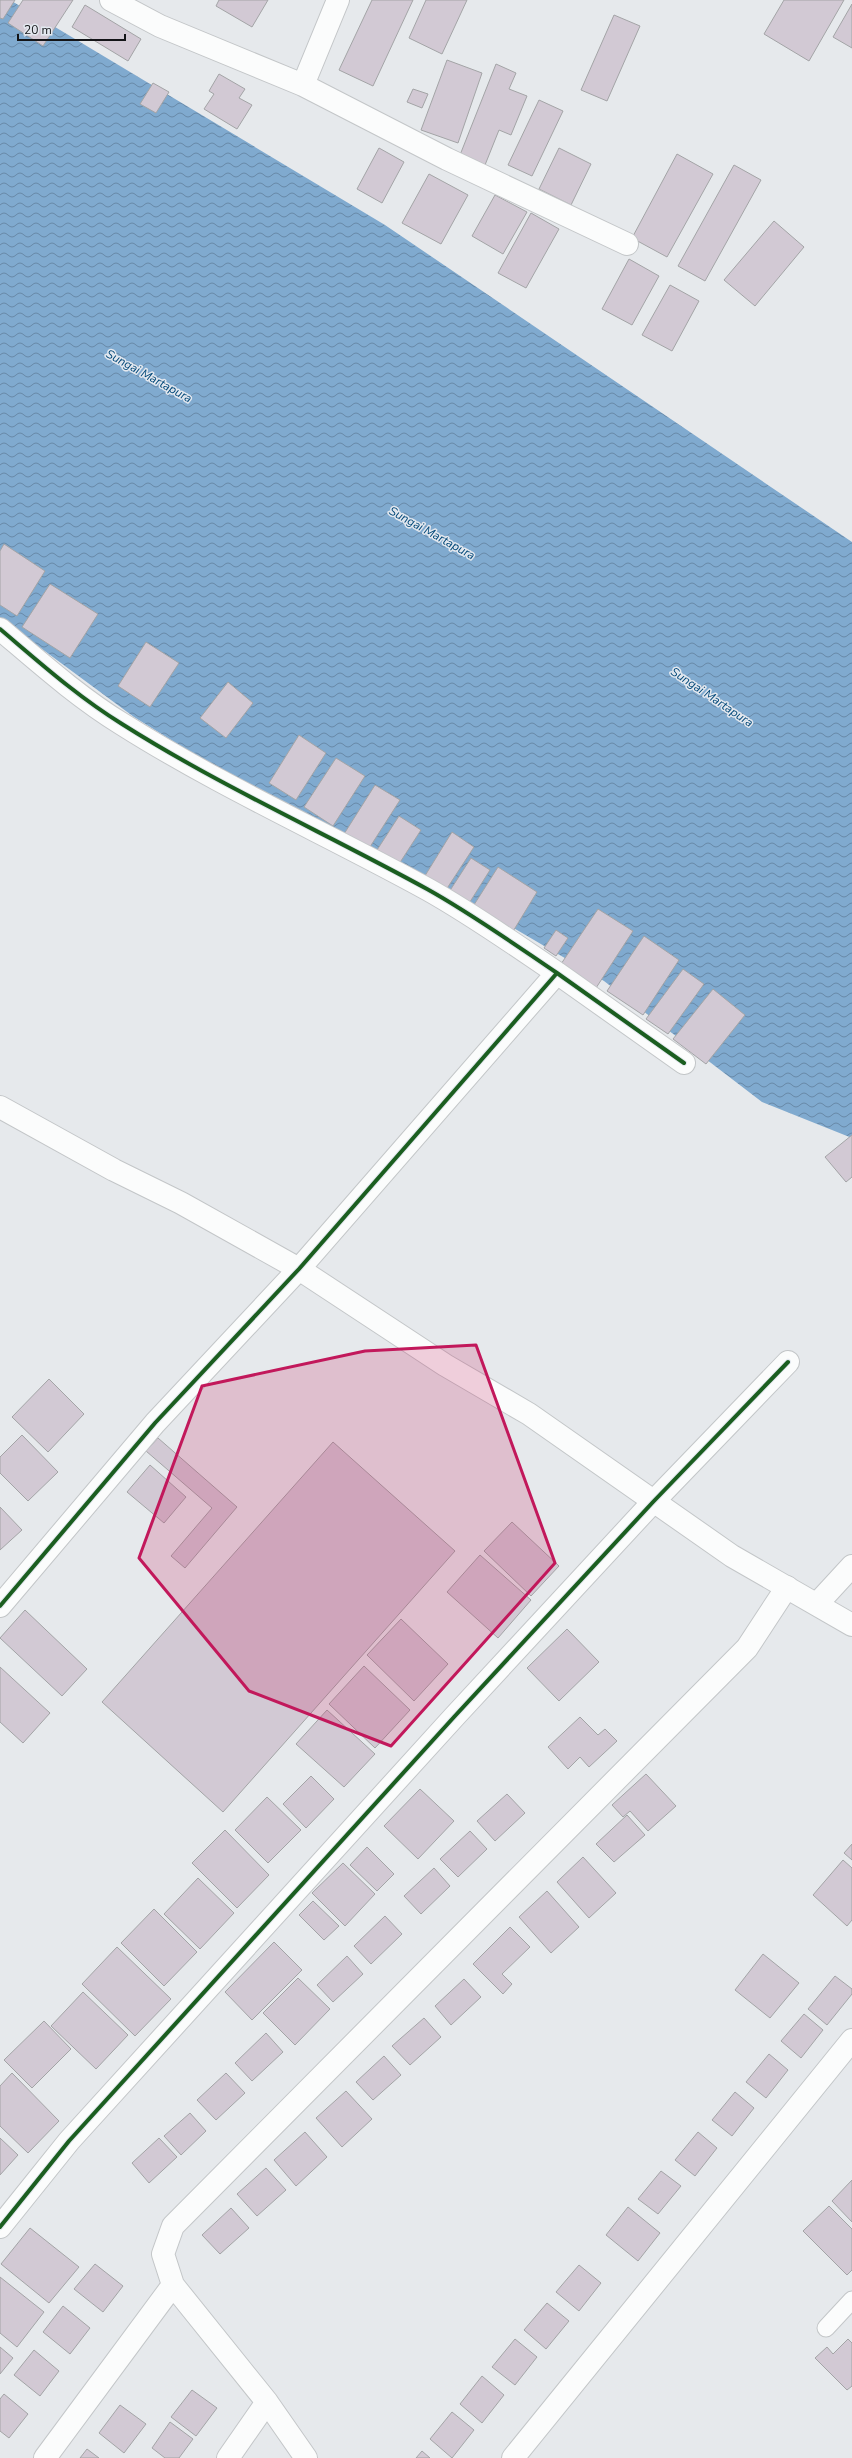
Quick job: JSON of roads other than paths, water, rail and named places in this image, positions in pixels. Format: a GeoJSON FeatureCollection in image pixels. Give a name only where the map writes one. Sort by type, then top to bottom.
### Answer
{"type":"FeatureCollection","features":[{"type":"Feature","properties":{"kind":"street"},"geometry":{"type":"LineString","coordinates":[[112,0],[160,26],[303,85],[447,159],[627,244]]}},
{"type":"Feature","properties":{"kind":"street"},"geometry":{"type":"LineString","coordinates":[[303,85],[338,0]]}},
{"type":"Feature","properties":{"kind":"street"},"geometry":{"type":"LineString","coordinates":[[0,629],[72,690],[121,724],[235,791],[427,889],[493,929],[684,1063]]}},
{"type":"Feature","properties":{"kind":"street"},"geometry":{"type":"LineString","coordinates":[[0,1606],[155,1423],[299,1269],[557,973]]}},
{"type":"Feature","properties":{"kind":"street"},"geometry":{"type":"LineString","coordinates":[[0,1107],[114,1170],[181,1203],[299,1269],[446,1364],[529,1414],[732,1556],[852,1625]]}},
{"type":"Feature","properties":{"kind":"street"},"geometry":{"type":"LineString","coordinates":[[0,2228],[69,2141],[449,1723],[653,1502],[788,1362]]}},
{"type":"Feature","properties":{"kind":"street"},"geometry":{"type":"LineString","coordinates":[[817,1604],[852,1566]]}},
{"type":"Feature","properties":{"kind":"street"},"geometry":{"type":"LineString","coordinates":[[306,2458],[267,2402],[173,2285],[163,2254],[173,2226],[747,1648],[786,1587]]}},
{"type":"Feature","properties":{"kind":"street"},"geometry":{"type":"LineString","coordinates":[[513,2458],[852,2040]]}},
{"type":"Feature","properties":{"kind":"street"},"geometry":{"type":"LineString","coordinates":[[45,2458],[173,2285]]}},
{"type":"Feature","properties":{"kind":"street"},"geometry":{"type":"LineString","coordinates":[[228,2458],[267,2402]]}},
{"type":"Feature","properties":{"kind":"lane"},"geometry":{"type":"LineString","coordinates":[[826,2328],[852,2300]]}},
{"type":"Feature","properties":{"kind":"water","name":"Sungai Martapura"},"geometry":{"type":"Polygon","coordinates":[[[0,0],[10,0],[385,225],[852,542],[852,1138],[762,1102],[604,981],[445,888],[234,779],[134,717],[0,618],[0,0]]]}}]}
